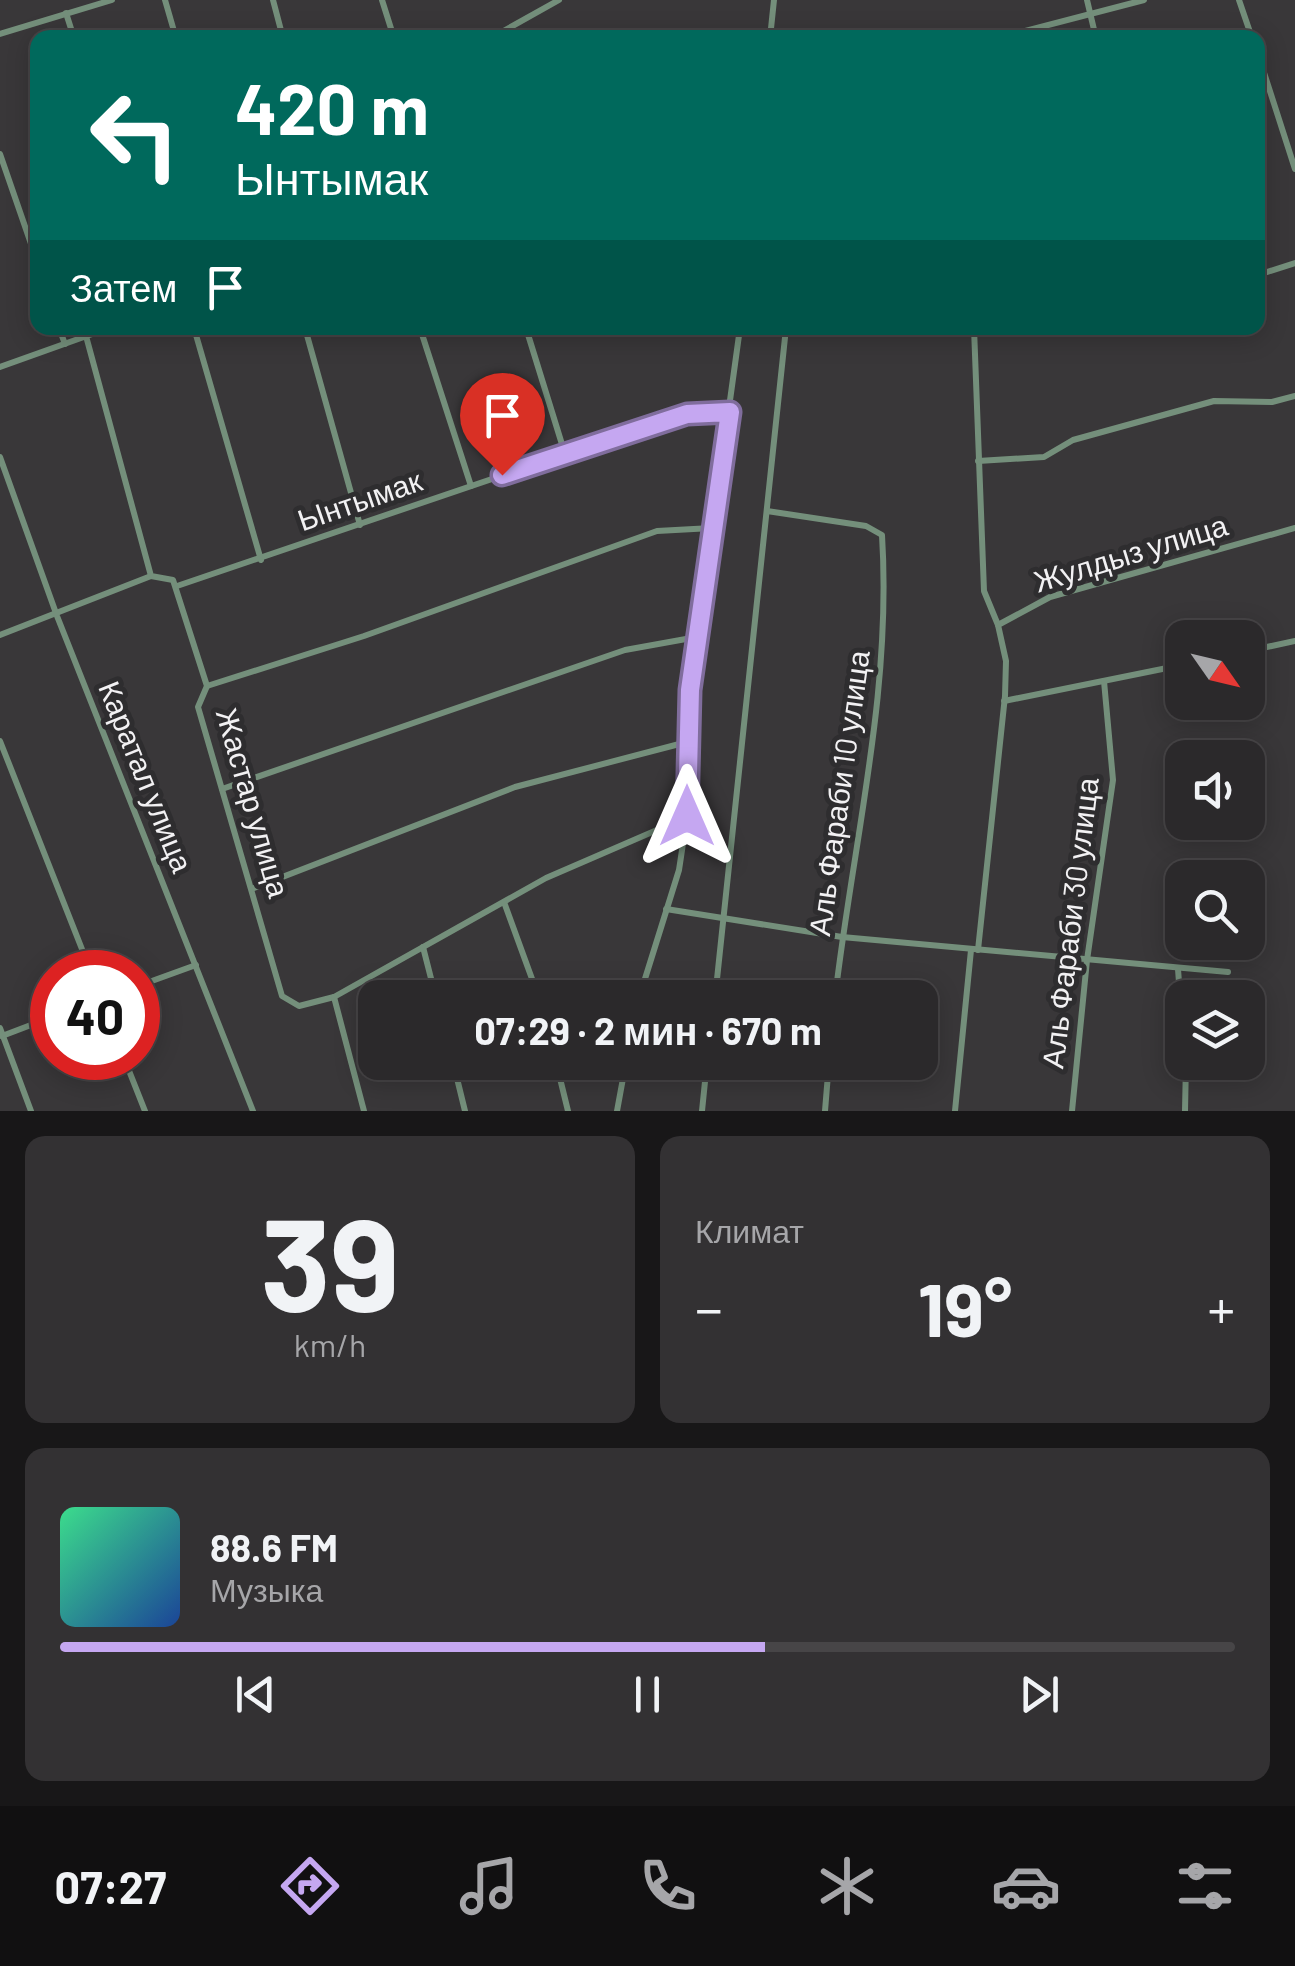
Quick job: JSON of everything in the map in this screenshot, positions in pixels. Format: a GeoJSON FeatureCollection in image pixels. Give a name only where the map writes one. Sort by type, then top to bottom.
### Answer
{"type":"FeatureCollection","features":[{"type":"Feature","properties":{"kind":"street"},"geometry":{"type":"LineString","coordinates":[[0,34],[112,0]]}},
{"type":"Feature","properties":{"kind":"street"},"geometry":{"type":"LineString","coordinates":[[165,0],[174,30]]}},
{"type":"Feature","properties":{"kind":"street"},"geometry":{"type":"LineString","coordinates":[[273,0],[282,30]]}},
{"type":"Feature","properties":{"kind":"street"},"geometry":{"type":"LineString","coordinates":[[382,0],[391,30]]}},
{"type":"Feature","properties":{"kind":"street"},"geometry":{"type":"LineString","coordinates":[[506,30],[560,0]]}},
{"type":"Feature","properties":{"kind":"street"},"geometry":{"type":"LineString","coordinates":[[771,30],[774,0]]}},
{"type":"Feature","properties":{"kind":"street"},"geometry":{"type":"LineString","coordinates":[[1087,0],[1094,30]]}},
{"type":"Feature","properties":{"kind":"street"},"geometry":{"type":"LineString","coordinates":[[1029,30],[1144,0]]}},
{"type":"Feature","properties":{"kind":"street"},"geometry":{"type":"LineString","coordinates":[[1238,0],[1249,30]]}},
{"type":"Feature","properties":{"kind":"street"},"geometry":{"type":"LineString","coordinates":[[66,14],[71,30]]}},
{"type":"Feature","properties":{"kind":"street"},"geometry":{"type":"LineString","coordinates":[[1265,76],[1295,170]]}},
{"type":"Feature","properties":{"kind":"street"},"geometry":{"type":"LineString","coordinates":[[0,154],[30,241]]}},
{"type":"Feature","properties":{"kind":"street"},"geometry":{"type":"LineString","coordinates":[[1265,273],[1295,263]]}},
{"type":"Feature","properties":{"kind":"street"},"geometry":{"type":"LineString","coordinates":[[62,335],[65,344]]}},
{"type":"Feature","properties":{"kind":"street"},"geometry":{"type":"LineString","coordinates":[[0,367],[89,335]]}},
{"type":"Feature","properties":{"kind":"street"},"geometry":{"type":"LineString","coordinates":[[196,335],[261,560]]}},
{"type":"Feature","properties":{"kind":"street"},"geometry":{"type":"LineString","coordinates":[[306,335],[360,526]]}},
{"type":"Feature","properties":{"kind":"street"},"geometry":{"type":"LineString","coordinates":[[422,335],[471,486]]}},
{"type":"Feature","properties":{"kind":"street"},"geometry":{"type":"LineString","coordinates":[[528,335],[564,454]]}},
{"type":"Feature","properties":{"kind":"street"},"geometry":{"type":"LineString","coordinates":[[645,980],[679,870],[687,817],[687,742],[698,636],[739,335]]}},
{"type":"Feature","properties":{"kind":"street"},"geometry":{"type":"LineString","coordinates":[[717,980],[785,335]]}},
{"type":"Feature","properties":{"kind":"street"},"geometry":{"type":"LineString","coordinates":[[954,1111],[1006,661],[998,625],[984,591],[974,335]]}},
{"type":"Feature","properties":{"kind":"street"},"geometry":{"type":"LineString","coordinates":[[86,336],[150,576]]}},
{"type":"Feature","properties":{"kind":"street"},"geometry":{"type":"LineString","coordinates":[[978,462],[1044,457],[1073,440],[1214,401],[1272,402],[1295,396]]}},
{"type":"Feature","properties":{"kind":"street","name":"Ынтымак"},"geometry":{"type":"LineString","coordinates":[[177,586],[687,414],[730,412]]}},
{"type":"Feature","properties":{"kind":"street","name":"Каратал улица"},"geometry":{"type":"LineString","coordinates":[[0,457],[56,616],[254,1111]]}},
{"type":"Feature","properties":{"kind":"street","name":"Аль Фараби 10 улица"},"geometry":{"type":"LineString","coordinates":[[767,511],[876,529],[882,535],[886,595],[875,739],[837,980]]}},
{"type":"Feature","properties":{"kind":"street"},"geometry":{"type":"LineString","coordinates":[[207,686],[364,636],[657,531],[712,528]]}},
{"type":"Feature","properties":{"kind":"street","name":"Жулдыз улица"},"geometry":{"type":"LineString","coordinates":[[998,625],[1050,598],[1295,528]]}},
{"type":"Feature","properties":{"kind":"street"},"geometry":{"type":"LineString","coordinates":[[0,635],[150,576],[167,576],[177,586]]}},
{"type":"Feature","properties":{"kind":"street","name":"Жастар улица"},"geometry":{"type":"LineString","coordinates":[[177,586],[207,686],[198,707],[254,888],[282,996],[299,1006],[334,997]]}},
{"type":"Feature","properties":{"kind":"street"},"geometry":{"type":"LineString","coordinates":[[222,789],[625,650],[698,636]]}},
{"type":"Feature","properties":{"kind":"street"},"geometry":{"type":"LineString","coordinates":[[1265,647],[1295,641]]}},
{"type":"Feature","properties":{"kind":"street"},"geometry":{"type":"LineString","coordinates":[[1004,701],[1165,669]]}},
{"type":"Feature","properties":{"kind":"street","name":"Аль Фараби 30 улица"},"geometry":{"type":"LineString","coordinates":[[1072,1111],[1086,960],[1113,780],[1104,682]]}},
{"type":"Feature","properties":{"kind":"street"},"geometry":{"type":"LineString","coordinates":[[0,741],[83,950]]}},
{"type":"Feature","properties":{"kind":"street"},"geometry":{"type":"LineString","coordinates":[[254,888],[515,787],[687,742]]}},
{"type":"Feature","properties":{"kind":"street"},"geometry":{"type":"LineString","coordinates":[[364,1111],[334,997],[504,902],[626,841],[687,817]]}},
{"type":"Feature","properties":{"kind":"street"},"geometry":{"type":"LineString","coordinates":[[504,902],[532,980]]}},
{"type":"Feature","properties":{"kind":"street"},"geometry":{"type":"LineString","coordinates":[[666,909],[842,936],[1228,972]]}},
{"type":"Feature","properties":{"kind":"street"},"geometry":{"type":"LineString","coordinates":[[423,947],[431,980]]}},
{"type":"Feature","properties":{"kind":"street"},"geometry":{"type":"LineString","coordinates":[[160,978],[196,965]]}},
{"type":"Feature","properties":{"kind":"street"},"geometry":{"type":"LineString","coordinates":[[1178,968],[1179,980]]}},
{"type":"Feature","properties":{"kind":"street"},"geometry":{"type":"LineString","coordinates":[[30,1024],[1,1033],[31,1111]]}},
{"type":"Feature","properties":{"kind":"street"},"geometry":{"type":"LineString","coordinates":[[133,1080],[145,1111]]}},
{"type":"Feature","properties":{"kind":"street"},"geometry":{"type":"LineString","coordinates":[[458,1080],[466,1111]]}},
{"type":"Feature","properties":{"kind":"street"},"geometry":{"type":"LineString","coordinates":[[560,1080],[568,1111]]}},
{"type":"Feature","properties":{"kind":"street"},"geometry":{"type":"LineString","coordinates":[[617,1111],[623,1080]]}},
{"type":"Feature","properties":{"kind":"street"},"geometry":{"type":"LineString","coordinates":[[702,1111],[705,1080]]}},
{"type":"Feature","properties":{"kind":"street"},"geometry":{"type":"LineString","coordinates":[[825,1111],[828,1080]]}},
{"type":"Feature","properties":{"kind":"street"},"geometry":{"type":"LineString","coordinates":[[1185,1111],[1186,1080]]}},
{"type":"Feature","properties":{"kind":"route"},"geometry":{"type":"LineString","coordinates":[[502,475],[687,414],[708,410],[730,412],[690,690],[687,816]]}}]}
